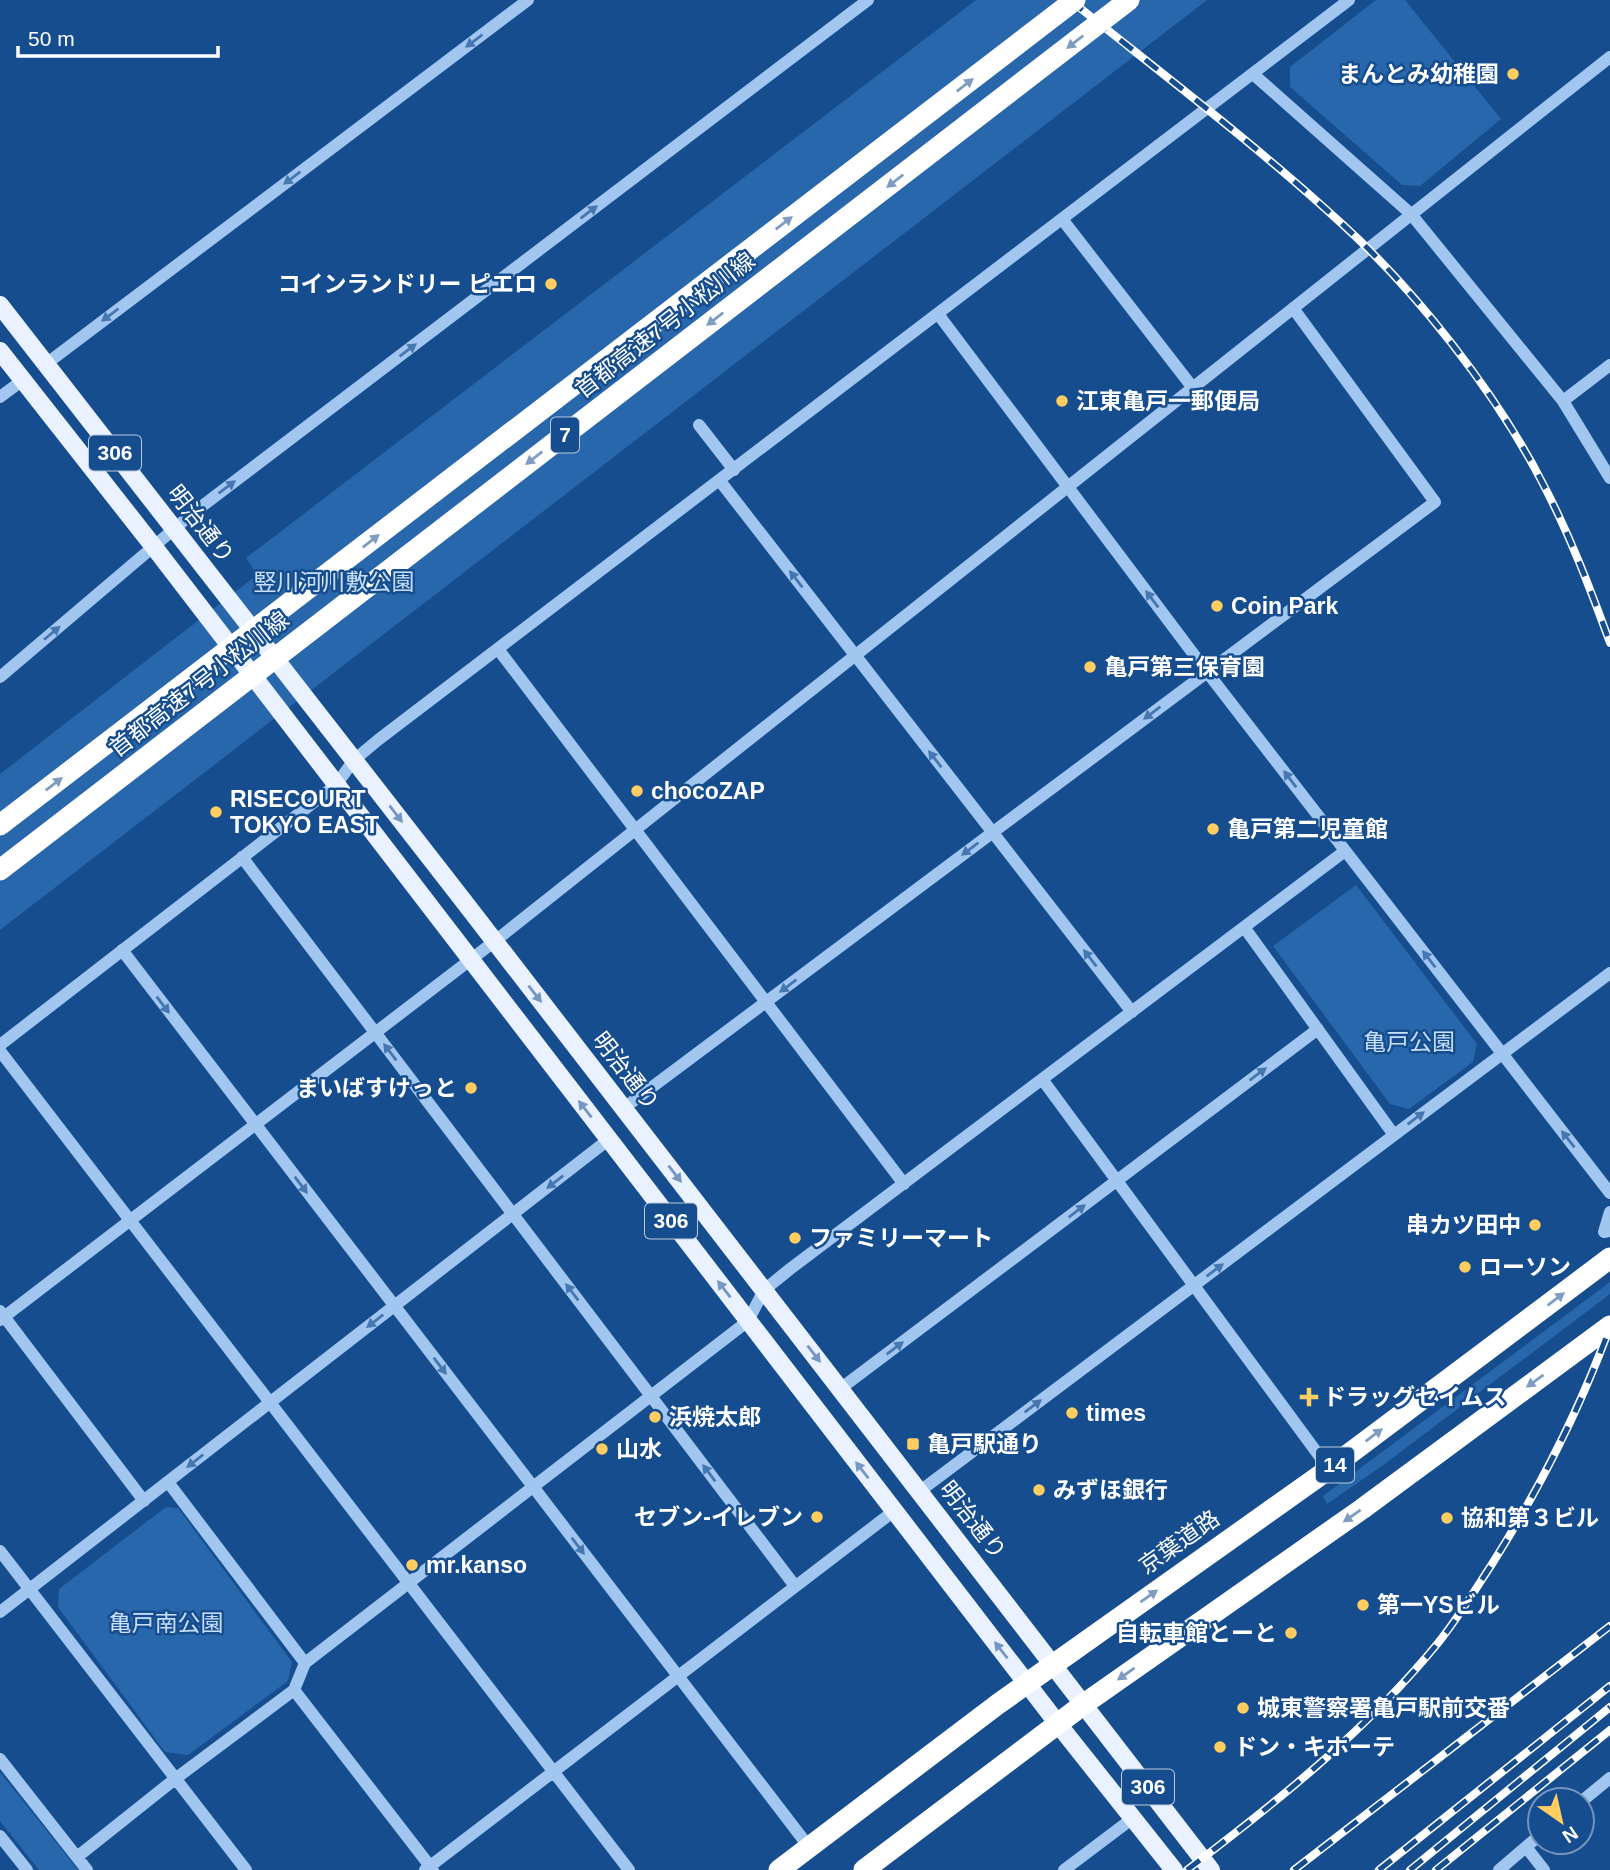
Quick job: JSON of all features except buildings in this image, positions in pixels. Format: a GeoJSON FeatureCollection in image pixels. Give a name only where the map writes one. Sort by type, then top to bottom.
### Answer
{"type":"FeatureCollection","features":[{"type":"Feature","properties":{"kind":"highway","name":"首都高速7号小松川線"},"geometry":{"type":"LineString","coordinates":[[0,825],[1075,0]]}},
{"type":"Feature","properties":{"kind":"highway","name":"首都高速7号小松川線"},"geometry":{"type":"LineString","coordinates":[[0,870],[1129,0]]}},
{"type":"Feature","properties":{"kind":"highway","name":"京葉道路"},"geometry":{"type":"LineString","coordinates":[[779,1870],[1027,1683],[1329,1469],[1610,1258]]}},
{"type":"Feature","properties":{"kind":"highway","name":"14"},"geometry":{"type":"LineString","coordinates":[[864,1870],[1084,1704],[1362,1509],[1610,1325]]}},
{"type":"Feature","properties":{"kind":"main road","name":"明治通り"},"geometry":{"type":"LineString","coordinates":[[0,305],[495,941],[1211,1870]]}},
{"type":"Feature","properties":{"kind":"main road","name":"306"},"geometry":{"type":"LineString","coordinates":[[0,351],[154,547],[1058,1724],[1174,1870]]}},
{"type":"Feature","properties":{"kind":"street"},"geometry":{"type":"LineString","coordinates":[[46,364],[528,0]]}},
{"type":"Feature","properties":{"kind":"street"},"geometry":{"type":"LineString","coordinates":[[0,677],[173,528],[868,0]]}},
{"type":"Feature","properties":{"kind":"street"},"geometry":{"type":"LineString","coordinates":[[628,1870],[0,1048],[336,785],[354,760],[1349,0]]}},
{"type":"Feature","properties":{"kind":"street"},"geometry":{"type":"LineString","coordinates":[[144,1501],[2,1316],[495,941],[1610,57]]}},
{"type":"Feature","properties":{"kind":"street"},"geometry":{"type":"LineString","coordinates":[[1253,74],[1411,214],[1563,401],[1610,478]]}},
{"type":"Feature","properties":{"kind":"street"},"geometry":{"type":"LineString","coordinates":[[1062,219],[1193,388]]}},
{"type":"Feature","properties":{"kind":"street"},"geometry":{"type":"LineString","coordinates":[[624,1108],[1435,502],[1293,308]]}},
{"type":"Feature","properties":{"kind":"street"},"geometry":{"type":"LineString","coordinates":[[937,314],[1207,673],[1610,1193]]}},
{"type":"Feature","properties":{"kind":"street"},"geometry":{"type":"LineString","coordinates":[[1563,401],[1610,365]]}},
{"type":"Feature","properties":{"kind":"street"},"geometry":{"type":"LineString","coordinates":[[0,397],[23,380]]}},
{"type":"Feature","properties":{"kind":"street"},"geometry":{"type":"LineString","coordinates":[[699,425],[734,470]]}},
{"type":"Feature","properties":{"kind":"street"},"geometry":{"type":"LineString","coordinates":[[720,481],[1132,1012]]}},
{"type":"Feature","properties":{"kind":"street"},"geometry":{"type":"LineString","coordinates":[[498,649],[904,1184]]}},
{"type":"Feature","properties":{"kind":"street"},"geometry":{"type":"LineString","coordinates":[[77,1857],[294,1690],[305,1663],[748,1321],[764,1290],[1345,851]]}},
{"type":"Feature","properties":{"kind":"street"},"geometry":{"type":"LineString","coordinates":[[242,857],[795,1586]]}},
{"type":"Feature","properties":{"kind":"street"},"geometry":{"type":"LineString","coordinates":[[1244,927],[1394,1135]]}},
{"type":"Feature","properties":{"kind":"street"},"geometry":{"type":"LineString","coordinates":[[122,950],[809,1847]]}},
{"type":"Feature","properties":{"kind":"street"},"geometry":{"type":"LineString","coordinates":[[920,1491],[1610,973]]}},
{"type":"Feature","properties":{"kind":"street"},"geometry":{"type":"LineString","coordinates":[[841,1389],[1318,1029]]}},
{"type":"Feature","properties":{"kind":"street"},"geometry":{"type":"LineString","coordinates":[[1042,1079],[1329,1469]]}},
{"type":"Feature","properties":{"kind":"street"},"geometry":{"type":"LineString","coordinates":[[0,1612],[608,1140]]}},
{"type":"Feature","properties":{"kind":"street"},"geometry":{"type":"LineString","coordinates":[[1610,1212],[1604,1232],[1610,1231]]}},
{"type":"Feature","properties":{"kind":"street"},"geometry":{"type":"LineString","coordinates":[[168,1482],[305,1663]]}},
{"type":"Feature","properties":{"kind":"street"},"geometry":{"type":"LineString","coordinates":[[294,1690],[429,1869],[894,1511]]}},
{"type":"Feature","properties":{"kind":"street"},"geometry":{"type":"LineString","coordinates":[[0,1551],[246,1870]]}},
{"type":"Feature","properties":{"kind":"street"},"geometry":{"type":"LineString","coordinates":[[0,1759],[87,1870]]}},
{"type":"Feature","properties":{"kind":"street"},"geometry":{"type":"LineString","coordinates":[[1596,1790],[1610,1778]]}},
{"type":"Feature","properties":{"kind":"street"},"geometry":{"type":"LineString","coordinates":[[1064,1870],[1133,1818]]}},
{"type":"Feature","properties":{"kind":"street"},"geometry":{"type":"LineString","coordinates":[[0,1836],[27,1870]]}},
{"type":"Feature","properties":{"kind":"street"},"geometry":{"type":"LineString","coordinates":[[1499,1870],[1526,1847]]}},
{"type":"Feature","properties":{"kind":"street"},"geometry":{"type":"LineString","coordinates":[[1533,1856],[1544,1870]]}},
{"type":"Feature","properties":{"kind":"green space","name":"竪川河川敷公園"},"geometry":{"type":"Polygon","coordinates":[[[976,0],[1207,0],[0,930],[0,774],[257,575],[246,558],[976,0]]]}},
{"type":"Feature","properties":{"kind":"green space"},"geometry":{"type":"Polygon","coordinates":[[[1376,0],[1405,0],[1501,119],[1420,186],[1402,185],[1290,87],[1290,67],[1376,0]]]}},
{"type":"Feature","properties":{"kind":"green space","name":"亀戸公園"},"geometry":{"type":"Polygon","coordinates":[[[1356,885],[1477,1044],[1473,1062],[1409,1109],[1390,1104],[1273,946],[1356,885]]]}},
{"type":"Feature","properties":{"kind":"green space"},"geometry":{"type":"Polygon","coordinates":[[[1610,1282],[1610,1294],[1382,1466],[1327,1504],[1323,1496],[1610,1282]]]}},
{"type":"Feature","properties":{"kind":"green space","name":"亀戸南公園"},"geometry":{"type":"Polygon","coordinates":[[[166,1507],[178,1508],[292,1662],[288,1681],[188,1755],[165,1752],[58,1607],[59,1589],[166,1507]]]}},
{"type":"Feature","properties":{"kind":"green space"},"geometry":{"type":"Polygon","coordinates":[[[0,1772],[78,1870],[39,1870],[0,1821],[0,1772]]]}},
{"type":"Feature","properties":{"kind":"railway"},"geometry":{"type":"LineString","coordinates":[[1070,0],[1275,165],[1369,250],[1425,311],[1478,378],[1523,448],[1570,541],[1610,643]]}},
{"type":"Feature","properties":{"kind":"railway"},"geometry":{"type":"LineString","coordinates":[[1187,1870],[1320,1764],[1381,1706],[1438,1643],[1492,1564],[1542,1478],[1572,1419],[1610,1327]]}},
{"type":"Feature","properties":{"kind":"railway"},"geometry":{"type":"LineString","coordinates":[[1294,1870],[1610,1626]]}},
{"type":"Feature","properties":{"kind":"railway"},"geometry":{"type":"LineString","coordinates":[[1379,1870],[1610,1686]]}},
{"type":"Feature","properties":{"kind":"railway"},"geometry":{"type":"LineString","coordinates":[[1410,1870],[1610,1707]]}},
{"type":"Feature","properties":{"kind":"railway"},"geometry":{"type":"LineString","coordinates":[[1436,1870],[1610,1730]]}},
{"type":"Feature","properties":{"kind":"place","name":"まんとみ幼稚園"},"geometry":{"type":"Point","coordinates":[1513,74]}},
{"type":"Feature","properties":{"kind":"place","name":"コインランドリー ピエロ"},"geometry":{"type":"Point","coordinates":[551,284]}},
{"type":"Feature","properties":{"kind":"place","name":"江東亀戸一郵便局"},"geometry":{"type":"Point","coordinates":[1062,401]}},
{"type":"Feature","properties":{"kind":"place","name":"Coin Park"},"geometry":{"type":"Point","coordinates":[1217,606]}},
{"type":"Feature","properties":{"kind":"place","name":"亀戸第三保育園"},"geometry":{"type":"Point","coordinates":[1090,667]}},
{"type":"Feature","properties":{"kind":"place","name":"chocoZAP"},"geometry":{"type":"Point","coordinates":[637,791]}},
{"type":"Feature","properties":{"kind":"place","name":"RISECOURT TOKYO EAST"},"geometry":{"type":"Point","coordinates":[216,812]}},
{"type":"Feature","properties":{"kind":"place","name":"亀戸第二児童館"},"geometry":{"type":"Point","coordinates":[1213,829]}},
{"type":"Feature","properties":{"kind":"place","name":"まいばすけっと"},"geometry":{"type":"Point","coordinates":[471,1088]}},
{"type":"Feature","properties":{"kind":"place","name":"串カツ田中"},"geometry":{"type":"Point","coordinates":[1535,1225]}},
{"type":"Feature","properties":{"kind":"place","name":"ファミリーマート"},"geometry":{"type":"Point","coordinates":[795,1238]}},
{"type":"Feature","properties":{"kind":"place","name":"ローソン"},"geometry":{"type":"Point","coordinates":[1465,1267]}},
{"type":"Feature","properties":{"kind":"place","name":"ドラッグセイムス"},"geometry":{"type":"Point","coordinates":[1309,1397]}},
{"type":"Feature","properties":{"kind":"place","name":"times"},"geometry":{"type":"Point","coordinates":[1072,1413]}},
{"type":"Feature","properties":{"kind":"place","name":"浜焼太郎"},"geometry":{"type":"Point","coordinates":[655,1417]}},
{"type":"Feature","properties":{"kind":"place","name":"亀戸駅通り"},"geometry":{"type":"Point","coordinates":[913,1444]}},
{"type":"Feature","properties":{"kind":"place","name":"山水"},"geometry":{"type":"Point","coordinates":[602,1449]}},
{"type":"Feature","properties":{"kind":"place","name":"みずほ銀行"},"geometry":{"type":"Point","coordinates":[1039,1490]}},
{"type":"Feature","properties":{"kind":"place","name":"セブン-イレブン"},"geometry":{"type":"Point","coordinates":[817,1517]}},
{"type":"Feature","properties":{"kind":"place","name":"協和第３ビル"},"geometry":{"type":"Point","coordinates":[1447,1518]}},
{"type":"Feature","properties":{"kind":"place","name":"mr.kanso"},"geometry":{"type":"Point","coordinates":[412,1565]}},
{"type":"Feature","properties":{"kind":"place","name":"第一YSビル"},"geometry":{"type":"Point","coordinates":[1363,1605]}},
{"type":"Feature","properties":{"kind":"place","name":"自転車館とーと"},"geometry":{"type":"Point","coordinates":[1291,1633]}},
{"type":"Feature","properties":{"kind":"place","name":"城東警察署亀戸駅前交番"},"geometry":{"type":"Point","coordinates":[1243,1708]}},
{"type":"Feature","properties":{"kind":"place","name":"ドン・キホーテ"},"geometry":{"type":"Point","coordinates":[1220,1747]}}]}
